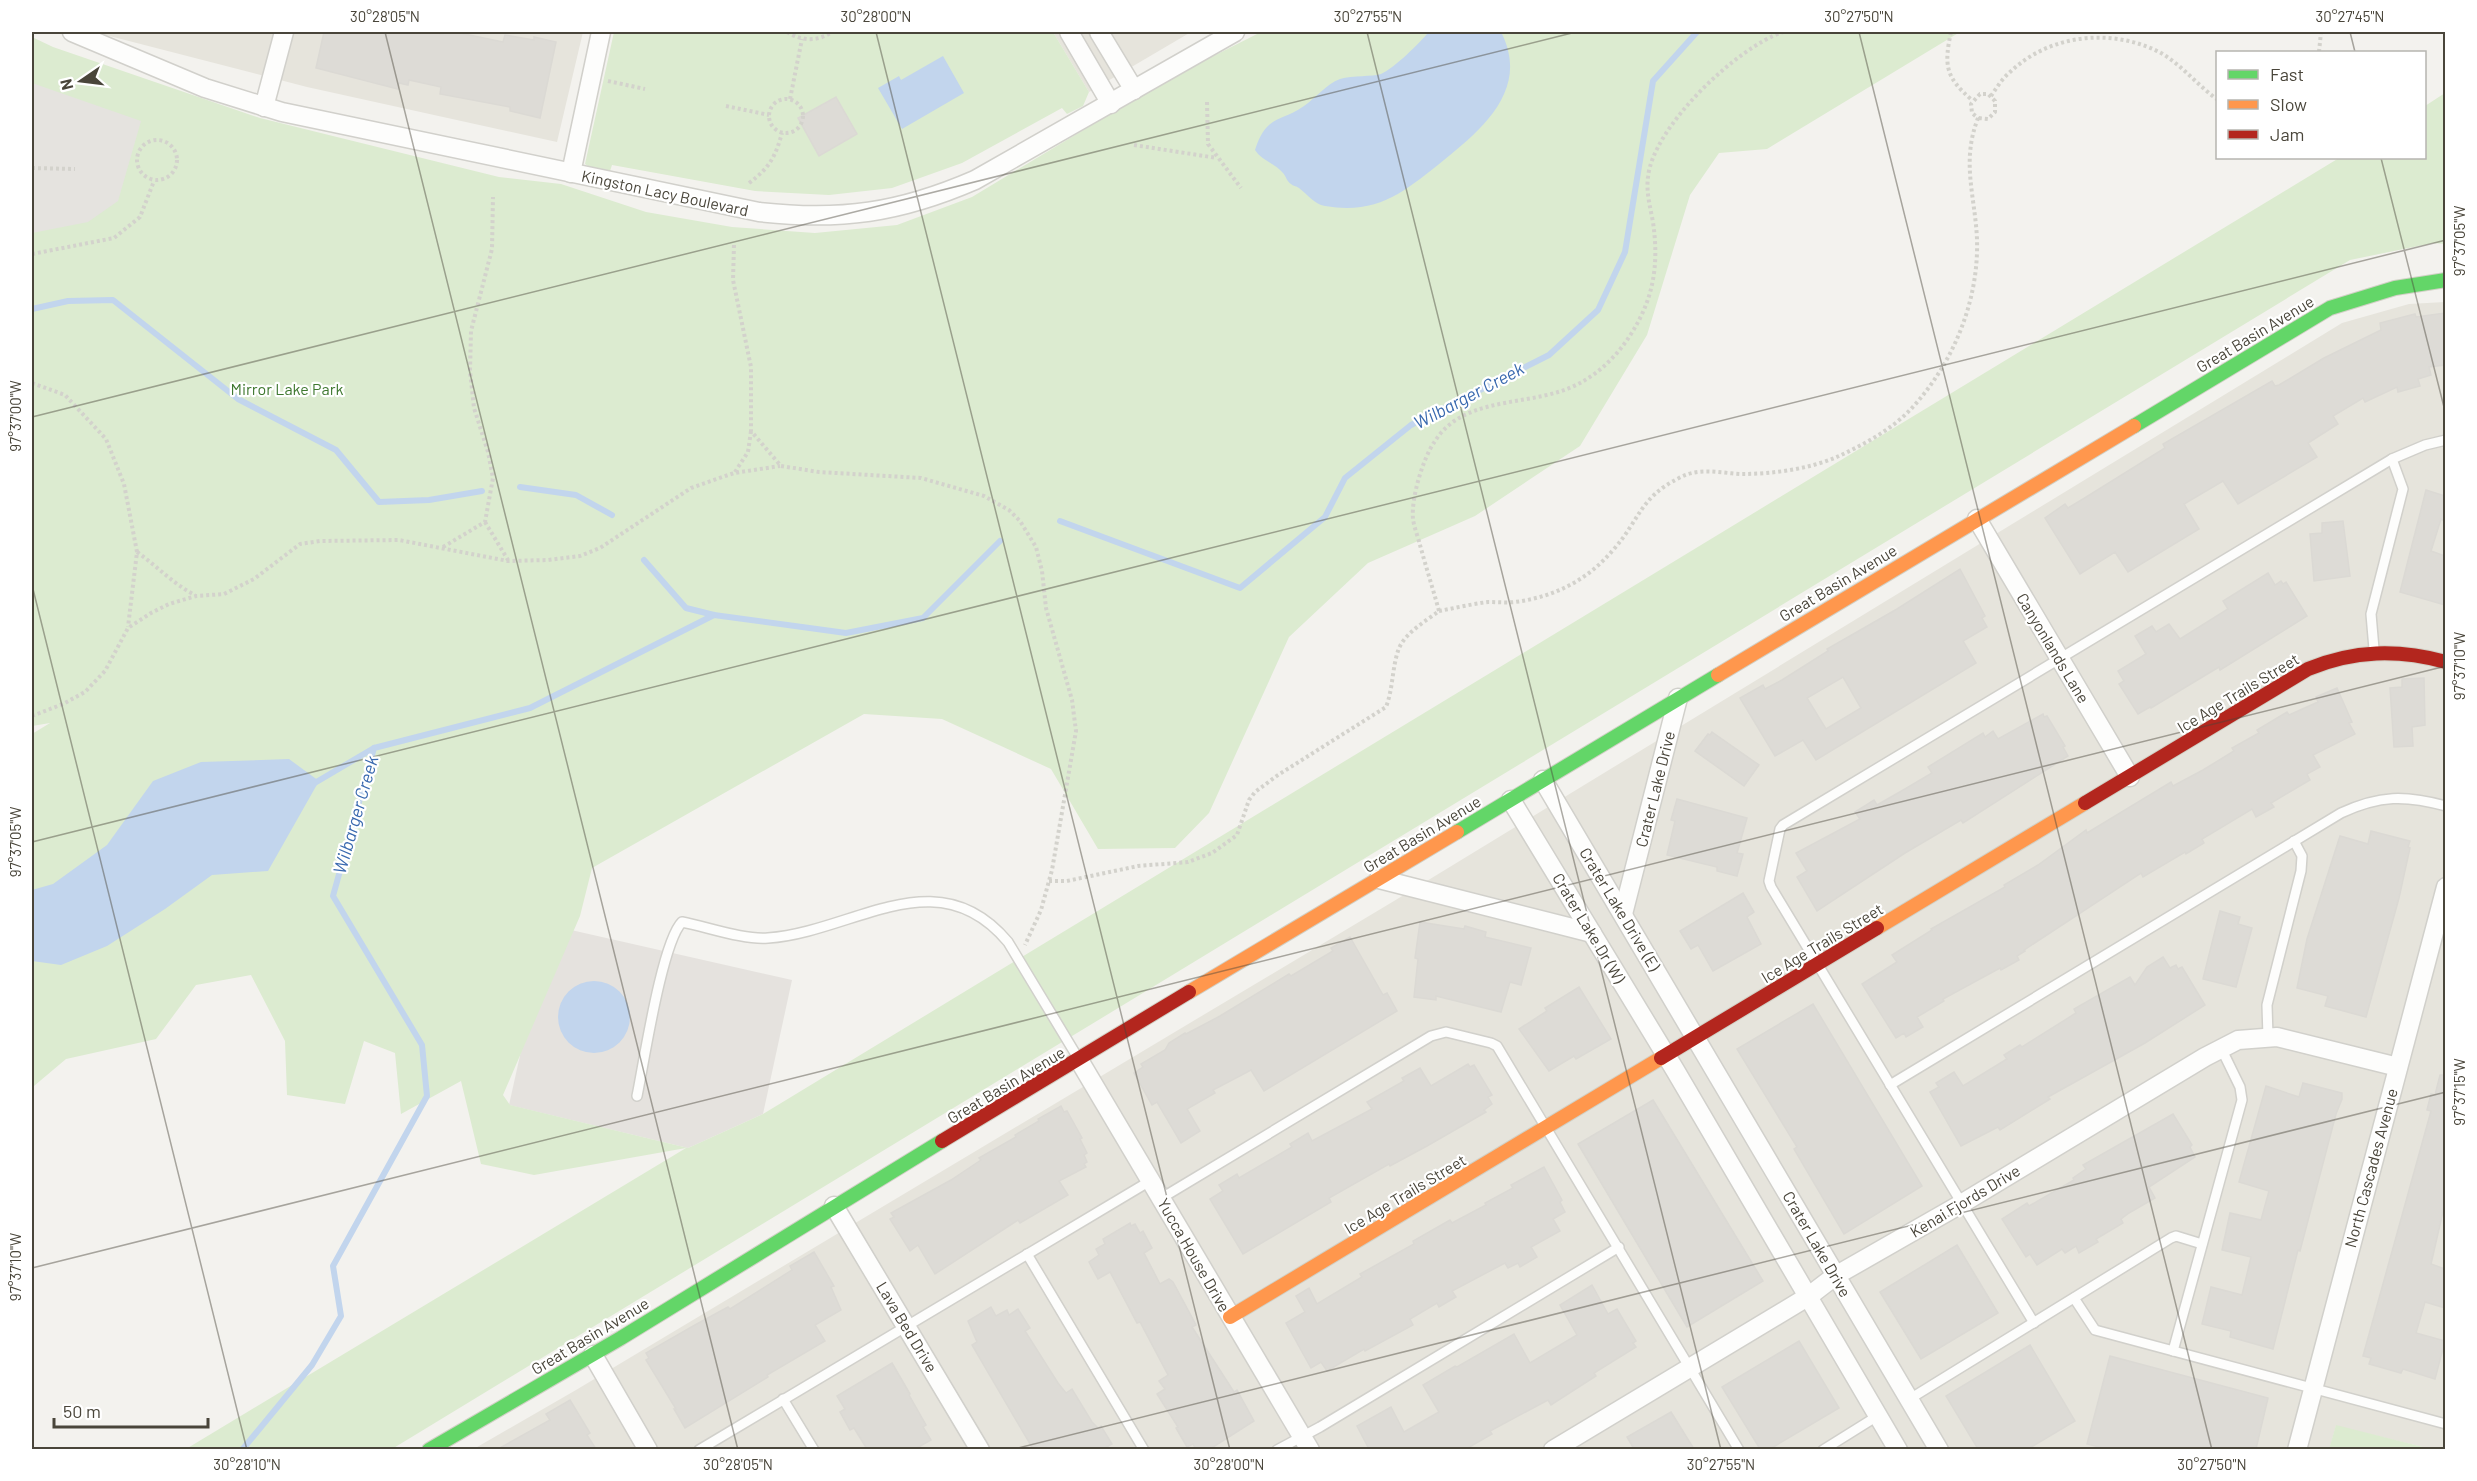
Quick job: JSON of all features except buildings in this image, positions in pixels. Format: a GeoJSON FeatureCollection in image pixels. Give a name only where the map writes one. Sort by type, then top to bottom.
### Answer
{"type":"FeatureCollection","features":[{"type":"Feature","properties":{"kind":"street","name":"Kingston Lacy Boulevard"},"geometry":{"type":"LineString","coordinates":[[72,32],[205,88],[264,106],[759,212],[824,217],[866,214],[943,194],[975,180],[1235,32]]}},
{"type":"Feature","properties":{"kind":"street"},"geometry":{"type":"LineString","coordinates":[[264,106],[284,32]]}},
{"type":"Feature","properties":{"kind":"street"},"geometry":{"type":"LineString","coordinates":[[571,173],[602,32]]}},
{"type":"Feature","properties":{"kind":"street"},"geometry":{"type":"LineString","coordinates":[[1069,32],[1111,104]]}},
{"type":"Feature","properties":{"kind":"street"},"geometry":{"type":"LineString","coordinates":[[1099,32],[1134,90]]}},
{"type":"Feature","properties":{"kind":"street","name":"Great Basin Avenue"},"geometry":{"type":"LineString","coordinates":[[429,1449],[593,1355],[834,1206],[2330,308],[2395,288],[2445,280]]}},
{"type":"Feature","properties":{"kind":"street","name":"Canyonlands Lane"},"geometry":{"type":"LineString","coordinates":[[1977,519],[2130,777]]}},
{"type":"Feature","properties":{"kind":"street","name":"Ice Age Trails Street"},"geometry":{"type":"LineString","coordinates":[[1230,1317],[2308,669],[2330,661],[2374,651],[2420,654],[2445,662]]}},
{"type":"Feature","properties":{"kind":"street","name":"Crater Lake Drive"},"geometry":{"type":"LineString","coordinates":[[1623,914],[1677,698]]}},
{"type":"Feature","properties":{"kind":"street","name":"Crater Lake Drive (E)"},"geometry":{"type":"LineString","coordinates":[[1543,780],[1697,1038]]}},
{"type":"Feature","properties":{"kind":"street","name":"Crater Lake Dr (W)"},"geometry":{"type":"LineString","coordinates":[[1511,800],[1666,1056]]}},
{"type":"Feature","properties":{"kind":"street"},"geometry":{"type":"LineString","coordinates":[[1379,879],[1592,933]]}},
{"type":"Feature","properties":{"kind":"street","name":"North Cascades Avenue"},"geometry":{"type":"LineString","coordinates":[[2296,1449],[2445,887]]}},
{"type":"Feature","properties":{"kind":"street","name":"Kenai Fjords Drive"},"geometry":{"type":"LineString","coordinates":[[1553,1449],[1809,1296],[1835,1276],[2238,1040],[2268,1037],[2296,1040],[2398,1067]]}},
{"type":"Feature","properties":{"kind":"street","name":"Crater Lake Drive"},"geometry":{"type":"LineString","coordinates":[[1697,1038],[1908,1400],[1939,1449]]}},
{"type":"Feature","properties":{"kind":"street","name":"Crater Lake Drive"},"geometry":{"type":"LineString","coordinates":[[1666,1056],[1898,1449]]}},
{"type":"Feature","properties":{"kind":"street","name":"Yucca House Drive"},"geometry":{"type":"LineString","coordinates":[[1079,1060],[1306,1443]]}},
{"type":"Feature","properties":{"kind":"street","name":"Lava Bed Drive"},"geometry":{"type":"LineString","coordinates":[[834,1206],[980,1449]]}},
{"type":"Feature","properties":{"kind":"street"},"geometry":{"type":"LineString","coordinates":[[593,1355],[648,1449]]}},
{"type":"Feature","properties":{"kind":"lane"},"geometry":{"type":"LineString","coordinates":[[2034,1323],[1769,880],[1780,829],[1783,825],[2059,658],[2392,459],[2445,440]]}},
{"type":"Feature","properties":{"kind":"lane"},"geometry":{"type":"LineString","coordinates":[[2374,651],[2371,614],[2403,489],[2392,459]]}},
{"type":"Feature","properties":{"kind":"lane"},"geometry":{"type":"LineString","coordinates":[[1890,1085],[2341,813],[2373,800],[2404,798],[2445,806]]}},
{"type":"Feature","properties":{"kind":"lane"},"geometry":{"type":"LineString","coordinates":[[2268,1037],[2266,1005],[2301,871],[2302,856],[2294,841]]}},
{"type":"Feature","properties":{"kind":"lane"},"geometry":{"type":"LineString","coordinates":[[637,1096],[666,953],[675,929],[682,922],[766,938],[807,932],[887,908],[925,901],[942,901],[959,905],[987,920],[1008,942],[1079,1060]]}},
{"type":"Feature","properties":{"kind":"lane"},"geometry":{"type":"LineString","coordinates":[[1160,1199],[1439,1033],[1446,1032],[1491,1043],[1497,1046],[1739,1449]]}},
{"type":"Feature","properties":{"kind":"lane"},"geometry":{"type":"LineString","coordinates":[[2173,1351],[2242,1100],[2240,1087],[2221,1048]]}},
{"type":"Feature","properties":{"kind":"lane"},"geometry":{"type":"LineString","coordinates":[[699,1449],[1150,1181]]}},
{"type":"Feature","properties":{"kind":"lane"},"geometry":{"type":"LineString","coordinates":[[1908,1400],[2171,1238],[2176,1236],[2202,1244]]}},
{"type":"Feature","properties":{"kind":"lane"},"geometry":{"type":"LineString","coordinates":[[1277,1449],[1306,1443],[1619,1247]]}},
{"type":"Feature","properties":{"kind":"lane"},"geometry":{"type":"LineString","coordinates":[[1027,1254],[1144,1449]]}},
{"type":"Feature","properties":{"kind":"lane"},"geometry":{"type":"LineString","coordinates":[[2074,1298],[2096,1330],[2445,1424]]}},
{"type":"Feature","properties":{"kind":"lane"},"geometry":{"type":"LineString","coordinates":[[783,1399],[814,1449]]}},
{"type":"Feature","properties":{"kind":"lane"},"geometry":{"type":"LineString","coordinates":[[1823,1449],[1879,1415]]}},
{"type":"Feature","properties":{"kind":"path"},"geometry":{"type":"LineString","coordinates":[[788,32],[802,39],[818,39],[832,32]]}},
{"type":"Feature","properties":{"kind":"path"},"geometry":{"type":"LineString","coordinates":[[1439,611],[1413,518],[1418,485],[1427,456],[1435,440],[1451,421],[1471,411],[1559,392],[1581,382],[1616,356],[1645,308],[1656,265],[1648,198],[1648,175],[1656,147],[1684,109],[1712,79],[1754,47],[1783,32]]}},
{"type":"Feature","properties":{"kind":"path"},"geometry":{"type":"LineString","coordinates":[[1951,32],[1947,52],[1947,70],[1958,88],[1972,100],[1972,113],[1978,118],[1988,119],[1995,112],[1995,101],[1991,96],[1980,94],[1972,100]]}},
{"type":"Feature","properties":{"kind":"path"},"geometry":{"type":"LineString","coordinates":[[2319,51],[2321,32]]}},
{"type":"Feature","properties":{"kind":"path"},"geometry":{"type":"LineString","coordinates":[[1991,96],[2008,74],[2049,46],[2084,37],[2114,37],[2138,42],[2163,54],[2216,99]]}},
{"type":"Feature","properties":{"kind":"path"},"geometry":{"type":"LineString","coordinates":[[790,99],[802,39]]}},
{"type":"Feature","properties":{"kind":"path"},"geometry":{"type":"LineString","coordinates":[[608,81],[645,89]]}},
{"type":"Feature","properties":{"kind":"path"},"geometry":{"type":"LineString","coordinates":[[790,99],[800,105],[803,120],[798,130],[788,134],[772,127],[769,115],[774,104],[790,99]]}},
{"type":"Feature","properties":{"kind":"path"},"geometry":{"type":"LineString","coordinates":[[1207,102],[1208,144],[1241,188]]}},
{"type":"Feature","properties":{"kind":"path"},"geometry":{"type":"LineString","coordinates":[[726,106],[769,115]]}},
{"type":"Feature","properties":{"kind":"path"},"geometry":{"type":"LineString","coordinates":[[1049,881],[1067,881],[1138,866],[1188,862],[1222,848],[1237,836],[1249,800],[1255,792],[1386,707],[1392,692],[1398,649],[1406,638],[1439,611],[1488,603],[1514,603],[1546,596],[1573,584],[1595,569],[1614,550],[1643,504],[1663,486],[1683,476],[1708,470],[1742,474],[1809,467],[1837,457],[1889,428],[1910,410],[1930,386],[1956,343],[1970,305],[1977,239],[1968,166],[1971,137],[1978,118]]}},
{"type":"Feature","properties":{"kind":"path"},"geometry":{"type":"LineString","coordinates":[[749,183],[765,171],[777,153],[782,133]]}},
{"type":"Feature","properties":{"kind":"path"},"geometry":{"type":"LineString","coordinates":[[156,140],[169,144],[176,155],[177,162],[172,174],[167,178],[154,181],[142,175],[136,163],[144,144],[156,140]]}},
{"type":"Feature","properties":{"kind":"path"},"geometry":{"type":"LineString","coordinates":[[1134,145],[1218,159]]}},
{"type":"Feature","properties":{"kind":"path"},"geometry":{"type":"LineString","coordinates":[[32,168],[75,170]]}},
{"type":"Feature","properties":{"kind":"path"},"geometry":{"type":"LineString","coordinates":[[32,254],[114,238],[140,217],[154,181]]}},
{"type":"Feature","properties":{"kind":"path"},"geometry":{"type":"LineString","coordinates":[[493,197],[492,249],[471,331],[470,370],[474,408],[488,452],[493,478],[485,522],[508,561]]}},
{"type":"Feature","properties":{"kind":"path"},"geometry":{"type":"LineString","coordinates":[[734,245],[733,280],[751,367],[751,431],[748,452],[734,473]]}},
{"type":"Feature","properties":{"kind":"path"},"geometry":{"type":"LineString","coordinates":[[32,383],[65,395],[106,439],[124,484],[137,552],[128,628],[105,671],[85,692],[63,704],[32,716]]}},
{"type":"Feature","properties":{"kind":"path"},"geometry":{"type":"LineString","coordinates":[[751,431],[781,466]]}},
{"type":"Feature","properties":{"kind":"path"},"geometry":{"type":"LineString","coordinates":[[128,628],[169,604],[196,596],[224,594],[254,579],[300,544],[320,541],[399,540],[508,561],[580,556],[600,548],[691,489],[734,473],[781,466],[819,472],[901,476],[944,483],[984,496],[1002,505],[1020,521],[1040,559],[1046,608],[1076,721],[1049,881],[1034,927],[1017,958]]}},
{"type":"Feature","properties":{"kind":"path"},"geometry":{"type":"LineString","coordinates":[[442,547],[485,522]]}},
{"type":"Feature","properties":{"kind":"path"},"geometry":{"type":"LineString","coordinates":[[137,552],[176,585],[196,596]]}},
{"type":"Feature","properties":{"kind":"shaded area"},"geometry":{"type":"Polygon","coordinates":[[[94,32],[583,32],[557,142],[307,87],[94,32]]]}},
{"type":"Feature","properties":{"kind":"shaded area"},"geometry":{"type":"Polygon","coordinates":[[[1053,32],[1191,32],[1089,92],[1053,32]]]}},
{"type":"Feature","properties":{"kind":"shaded area"},"geometry":{"type":"Polygon","coordinates":[[[32,83],[141,121],[118,201],[88,222],[32,233],[32,83]]]}},
{"type":"Feature","properties":{"kind":"shaded area"},"geometry":{"type":"Polygon","coordinates":[[[2445,302],[2445,1449],[2431,1449],[2336,1426],[2329,1450],[472,1450],[1394,901],[2342,323],[2409,304],[2445,302]]]}},
{"type":"Feature","properties":{"kind":"shaded area"},"geometry":{"type":"Polygon","coordinates":[[[549,925],[792,980],[763,1114],[688,1148],[509,1105],[549,925]]]}},
{"type":"Feature","properties":{"kind":"green space"},"geometry":{"type":"Polygon","coordinates":[[[614,32],[1053,32],[1089,92],[1083,106],[1067,114],[1062,108],[962,163],[892,188],[829,195],[755,191],[612,165],[610,171],[591,168],[585,164],[614,32]]]}},
{"type":"Feature","properties":{"kind":"green space","name":"Mirror Lake Park"},"geometry":{"type":"Polygon","coordinates":[[[1261,32],[1960,32],[1767,149],[1719,153],[1690,195],[1647,335],[1580,446],[1475,516],[1368,563],[1289,637],[1209,813],[1175,848],[1098,849],[1051,769],[942,719],[864,714],[592,868],[580,916],[503,1095],[510,1105],[688,1148],[763,1114],[2337,159],[2426,159],[2426,105],[2445,93],[2445,244],[2433,243],[2350,260],[392,1449],[186,1449],[686,1148],[534,1175],[481,1164],[461,1081],[401,1114],[395,1053],[364,1041],[345,1104],[287,1095],[285,1041],[251,975],[196,985],[156,1039],[66,1059],[32,1090],[32,734],[50,723],[32,726],[32,37],[53,47],[260,118],[499,177],[561,184],[646,212],[732,227],[815,233],[897,225],[972,197],[1170,78],[1261,32]]]}},
{"type":"Feature","properties":{"kind":"green space"},"geometry":{"type":"Polygon","coordinates":[[[2336,1425],[2431,1449],[2329,1449],[2336,1425]]]}},
{"type":"Feature","properties":{"kind":"water"},"geometry":{"type":"Polygon","coordinates":[[[1429,32],[1501,32],[1509,52],[1510,71],[1506,89],[1487,120],[1459,148],[1403,191],[1376,204],[1361,207],[1344,208],[1321,205],[1290,183],[1280,170],[1255,150],[1264,131],[1274,121],[1304,106],[1335,81],[1377,75],[1387,71],[1429,32]]]}},
{"type":"Feature","properties":{"kind":"water"},"geometry":{"type":"Polygon","coordinates":[[[943,56],[964,93],[902,129],[878,88],[899,76],[901,80],[943,56]]]}},
{"type":"Feature","properties":{"kind":"water"},"geometry":{"type":"Polygon","coordinates":[[[289,759],[319,781],[268,871],[212,875],[165,909],[107,946],[61,965],[32,961],[32,890],[53,884],[107,845],[153,781],[201,762],[289,759]]]}},
{"type":"Feature","properties":{"kind":"water"},"geometry":{"type":"Polygon","coordinates":[[[594,981],[608,984],[620,991],[627,1003],[630,1017],[627,1031],[620,1043],[608,1050],[594,1053],[580,1050],[568,1043],[561,1031],[558,1017],[561,1003],[568,991],[580,984],[594,981]]]}},
{"type":"Feature","properties":{"kind":"waterway","name":"Wilbarger Creek"},"geometry":{"type":"LineString","coordinates":[[1060,521],[1240,588],[1325,517],[1345,478],[1411,425],[1549,355],[1598,310],[1625,252],[1653,81],[1697,32]]}},
{"type":"Feature","properties":{"kind":"waterway"},"geometry":{"type":"LineString","coordinates":[[32,309],[68,301],[113,300],[238,399],[336,450],[379,502],[429,500],[482,491]]}},
{"type":"Feature","properties":{"kind":"waterway"},"geometry":{"type":"LineString","coordinates":[[520,487],[576,495],[612,515]]}},
{"type":"Feature","properties":{"kind":"waterway","name":"Wilbarger Creek"},"geometry":{"type":"LineString","coordinates":[[644,560],[686,608],[714,615],[846,633],[923,618],[1000,541]]}},
{"type":"Feature","properties":{"kind":"waterway","name":"Wilbarger Creek"},"geometry":{"type":"LineString","coordinates":[[242,1450],[312,1365],[341,1316],[333,1266],[427,1096],[422,1045],[333,896],[374,748],[530,708],[714,615]]}},
{"type":"Feature","properties":{"kind":"waterway"},"geometry":{"type":"LineString","coordinates":[[313,784],[374,748]]}},
{"type":"Feature","properties":{"kind":"traffic: fast"},"geometry":{"type":"LineString","coordinates":[[2134,426],[2330,308],[2395,288],[2446,280]]}},
{"type":"Feature","properties":{"kind":"traffic: fast"},"geometry":{"type":"LineString","coordinates":[[1457,832],[1718,675]]}},
{"type":"Feature","properties":{"kind":"traffic: fast"},"geometry":{"type":"LineString","coordinates":[[429,1450],[621,1338],[942,1141]]}},
{"type":"Feature","properties":{"kind":"traffic: slow"},"geometry":{"type":"LineString","coordinates":[[1718,675],[2134,426]]}},
{"type":"Feature","properties":{"kind":"traffic: slow"},"geometry":{"type":"LineString","coordinates":[[1877,928],[2085,803]]}},
{"type":"Feature","properties":{"kind":"traffic: slow"},"geometry":{"type":"LineString","coordinates":[[1189,992],[1457,832]]}},
{"type":"Feature","properties":{"kind":"traffic: slow"},"geometry":{"type":"LineString","coordinates":[[1230,1317],[1661,1058]]}},
{"type":"Feature","properties":{"kind":"traffic: jam"},"geometry":{"type":"LineString","coordinates":[[2085,803],[2308,669],[2342,658],[2393,653],[2446,662]]}},
{"type":"Feature","properties":{"kind":"traffic: jam"},"geometry":{"type":"LineString","coordinates":[[1661,1058],[1877,928]]}},
{"type":"Feature","properties":{"kind":"traffic: jam"},"geometry":{"type":"LineString","coordinates":[[942,1141],[1189,992]]}}]}
